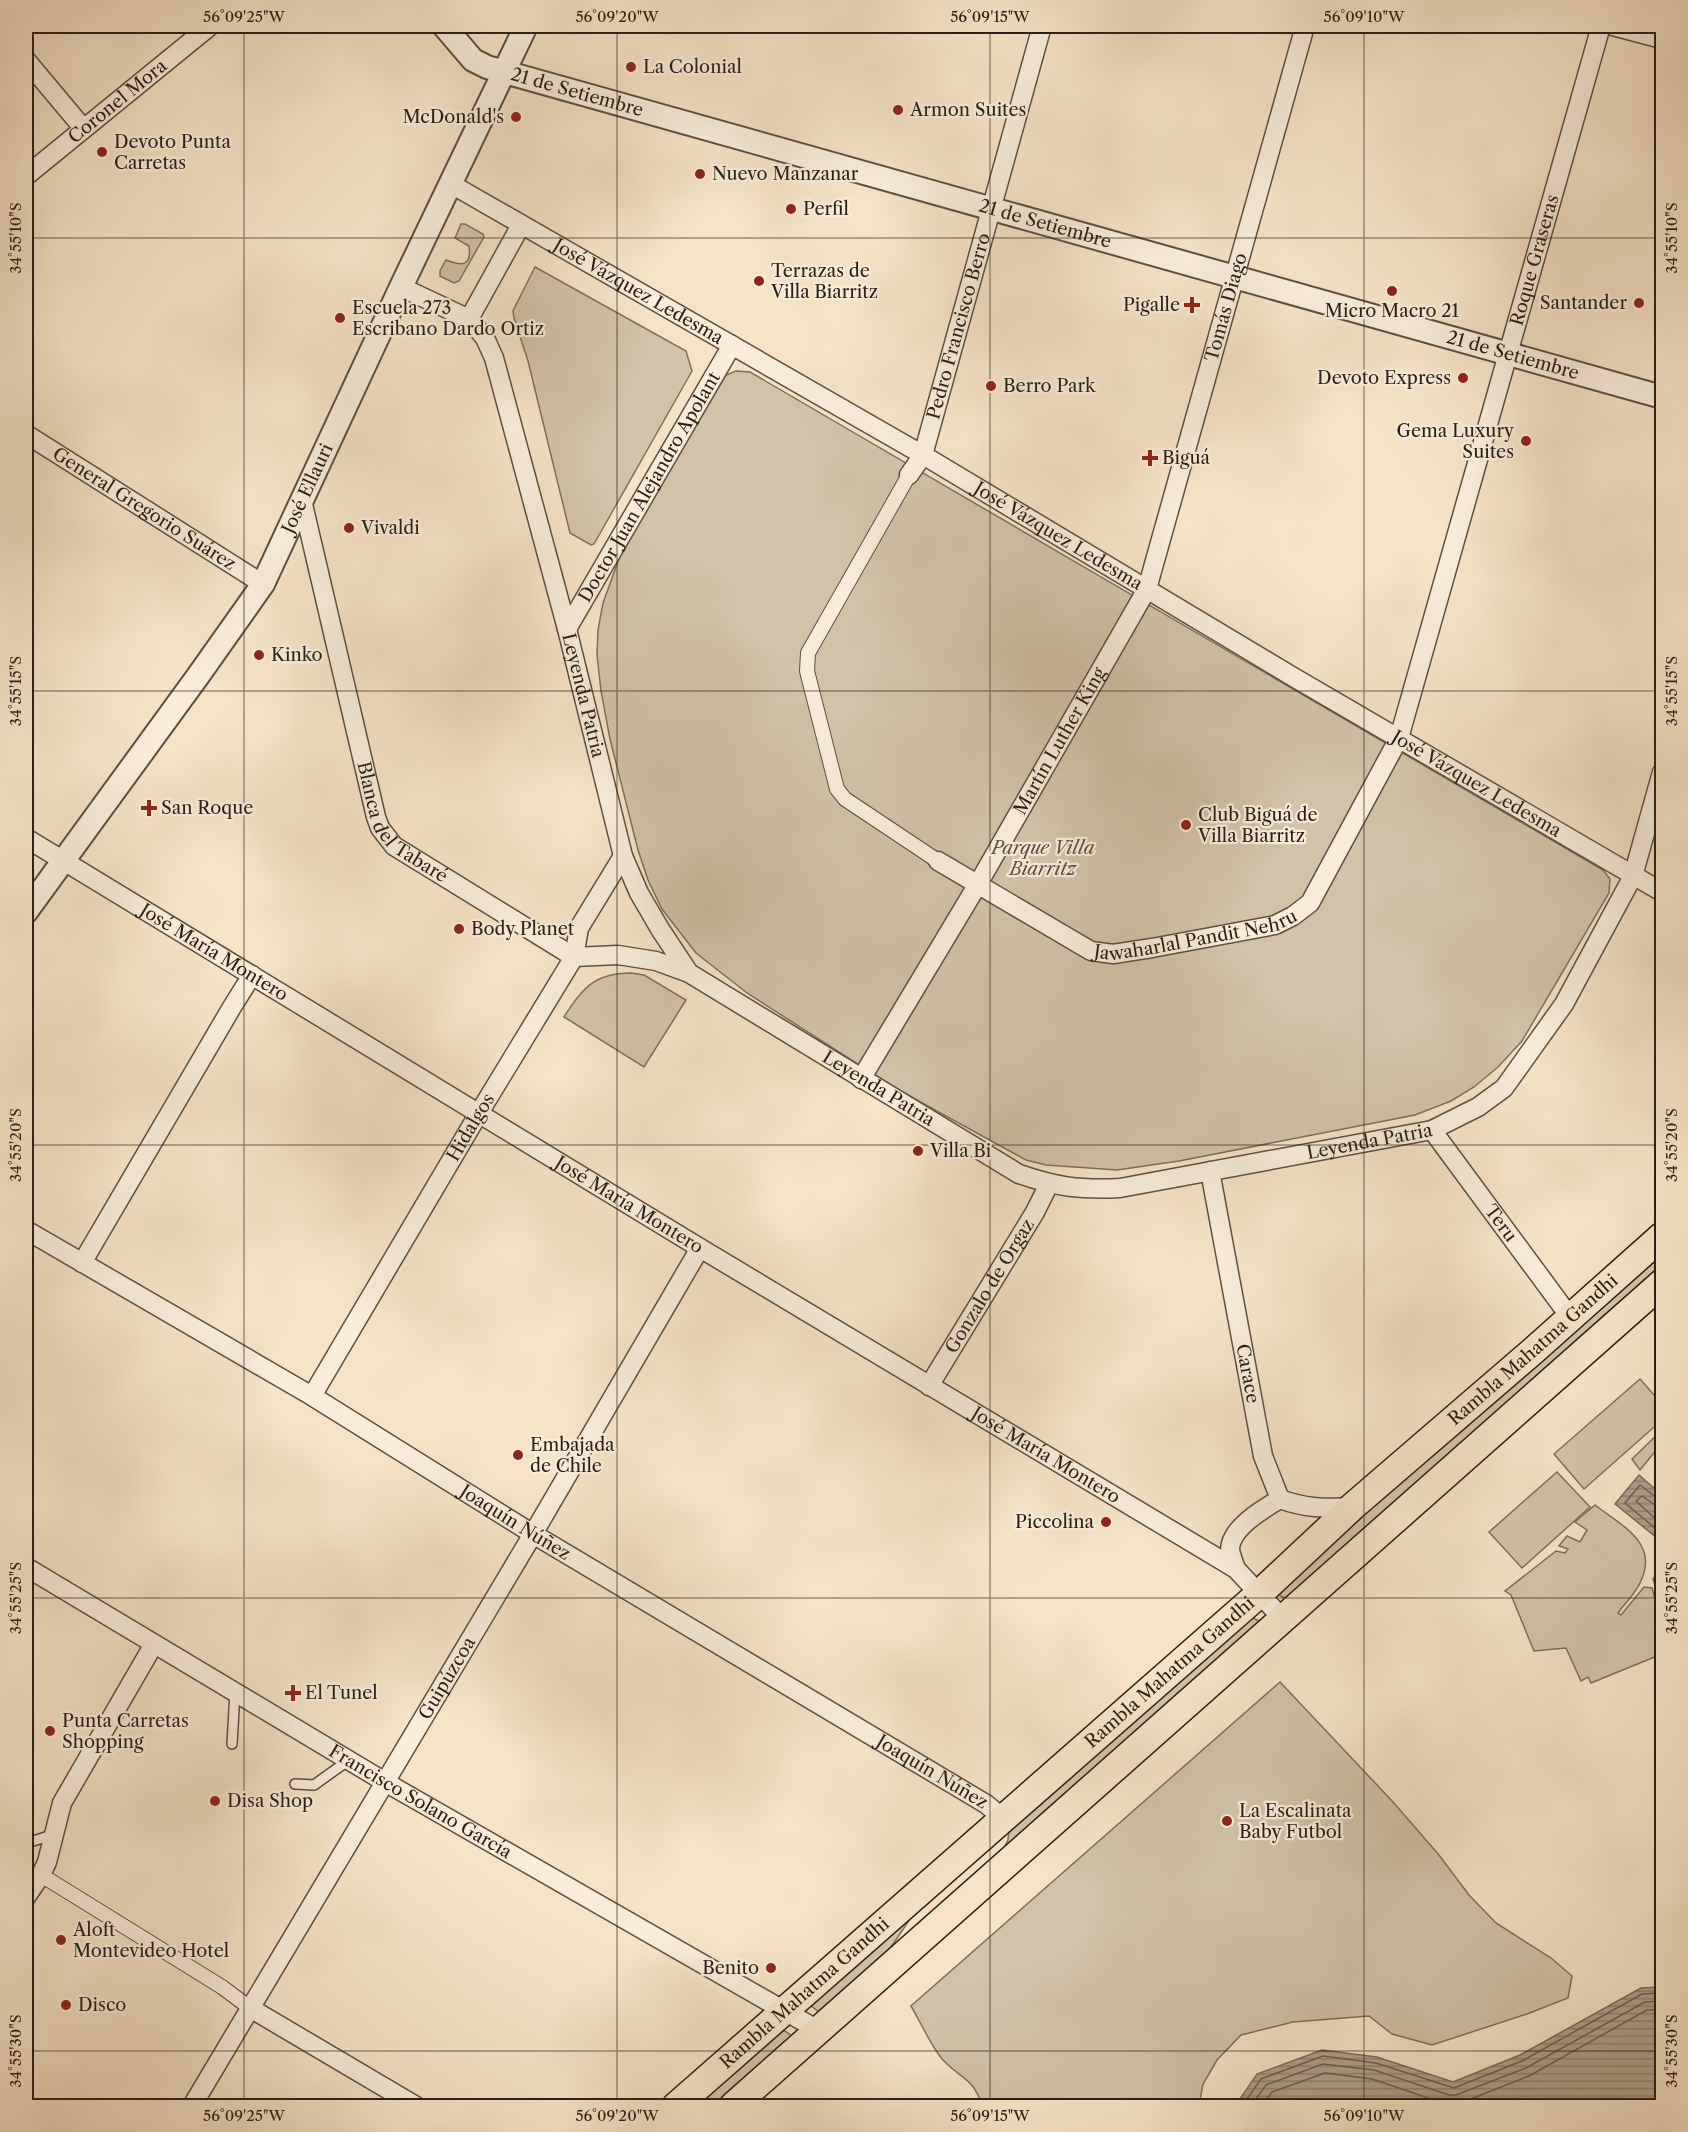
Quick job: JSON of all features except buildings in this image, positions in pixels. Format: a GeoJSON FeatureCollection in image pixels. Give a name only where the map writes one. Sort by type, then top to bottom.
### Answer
{"type":"FeatureCollection","features":[{"type":"Feature","properties":{"kind":"main road","name":"Rambla Mahatma Gandhi"},"geometry":{"type":"LineString","coordinates":[[676,2106],[1259,1594],[1352,1507],[1533,1352],[1662,1236]]}},
{"type":"Feature","properties":{"kind":"main road","name":"Rambla Mahatma Gandhi"},"geometry":{"type":"LineString","coordinates":[[733,2106],[1662,1284]]}},
{"type":"Feature","properties":{"kind":"main road"},"geometry":{"type":"LineString","coordinates":[[901,1956],[911,1931],[919,1920],[999,1846],[1002,1840],[1004,1818]]}},
{"type":"Feature","properties":{"kind":"street","name":"Coronel Mora"},"geometry":{"type":"LineString","coordinates":[[26,176],[210,26]]}},
{"type":"Feature","properties":{"kind":"street","name":"21 de Setiembre"},"geometry":{"type":"LineString","coordinates":[[444,26],[473,60],[487,68],[1662,397]]}},
{"type":"Feature","properties":{"kind":"street","name":"José Ellauri"},"geometry":{"type":"LineString","coordinates":[[26,912],[263,584],[526,26]]}},
{"type":"Feature","properties":{"kind":"street","name":"Pedro Francisco Berro"},"geometry":{"type":"LineString","coordinates":[[924,455],[1042,26]]}},
{"type":"Feature","properties":{"kind":"street","name":"Tomás Diago"},"geometry":{"type":"LineString","coordinates":[[1147,589],[1305,26]]}},
{"type":"Feature","properties":{"kind":"street","name":"Roque Graseras"},"geometry":{"type":"LineString","coordinates":[[1399,738],[1601,26]]}},
{"type":"Feature","properties":{"kind":"street"},"geometry":{"type":"LineString","coordinates":[[1613,26],[1662,39]]}},
{"type":"Feature","properties":{"kind":"street"},"geometry":{"type":"LineString","coordinates":[[26,60],[83,128]]}},
{"type":"Feature","properties":{"kind":"street","name":"José Vázquez Ledesma"},"geometry":{"type":"LineString","coordinates":[[451,184],[924,455],[1662,892]]}},
{"type":"Feature","properties":{"kind":"street"},"geometry":{"type":"LineString","coordinates":[[469,319],[521,225]]}},
{"type":"Feature","properties":{"kind":"street","name":"Leyenda Patria"},"geometry":{"type":"LineString","coordinates":[[401,287],[469,319],[485,338],[494,358],[567,629],[623,856],[644,902],[689,974],[1019,1174],[1049,1184],[1089,1190],[1120,1188],[1432,1130],[1478,1107],[1504,1088],[1564,1004],[1633,876],[1662,772]]}},
{"type":"Feature","properties":{"kind":"street","name":"Doctor Juan Alejandro Apolant"},"geometry":{"type":"LineString","coordinates":[[567,629],[732,345]]}},
{"type":"Feature","properties":{"kind":"street","name":"General Gregorio Suárez"},"geometry":{"type":"LineString","coordinates":[[26,434],[263,584]]}},
{"type":"Feature","properties":{"kind":"street","name":"Jawaharlal Pandit Nehru"},"geometry":{"type":"LineString","coordinates":[[924,455],[909,475],[808,653],[807,671],[837,789],[845,799],[938,861],[1091,951],[1113,954],[1275,925],[1293,916],[1310,903],[1399,738]]}},
{"type":"Feature","properties":{"kind":"street","name":"Blanca del Tabaré"},"geometry":{"type":"LineString","coordinates":[[302,500],[380,828],[394,846],[574,957]]}},
{"type":"Feature","properties":{"kind":"street","name":"Martín Luther King"},"geometry":{"type":"LineString","coordinates":[[861,1079],[978,884],[1147,589]]}},
{"type":"Feature","properties":{"kind":"street","name":"José María Montero"},"geometry":{"type":"LineString","coordinates":[[26,838],[700,1248],[1236,1569],[1283,1619]]}},
{"type":"Feature","properties":{"kind":"street","name":"Hidalgos"},"geometry":{"type":"LineString","coordinates":[[312,1396],[574,957],[579,928],[623,856]]}},
{"type":"Feature","properties":{"kind":"street"},"geometry":{"type":"LineString","coordinates":[[574,957],[618,955],[656,961],[689,974]]}},
{"type":"Feature","properties":{"kind":"street"},"geometry":{"type":"LineString","coordinates":[[82,1263],[252,975]]}},
{"type":"Feature","properties":{"kind":"street","name":"Teru"},"geometry":{"type":"LineString","coordinates":[[1432,1130],[1570,1317]]}},
{"type":"Feature","properties":{"kind":"street","name":"Carace"},"geometry":{"type":"LineString","coordinates":[[1210,1171],[1263,1456],[1280,1499]]}},
{"type":"Feature","properties":{"kind":"street","name":"Gonzalo de Orgaz"},"geometry":{"type":"LineString","coordinates":[[929,1386],[1035,1212],[1049,1184]]}},
{"type":"Feature","properties":{"kind":"street","name":"Joaquín Núñez"},"geometry":{"type":"LineString","coordinates":[[26,1230],[312,1396],[533,1534],[986,1804],[1004,1818]]}},
{"type":"Feature","properties":{"kind":"street","name":"Guipúzcoa"},"geometry":{"type":"LineString","coordinates":[[192,2106],[533,1534],[700,1248]]}},
{"type":"Feature","properties":{"kind":"street"},"geometry":{"type":"LineString","coordinates":[[1236,1569],[1230,1552],[1232,1540],[1237,1532],[1258,1512],[1280,1499],[1308,1508],[1352,1507]]}},
{"type":"Feature","properties":{"kind":"street","name":"Francisco Solano García"},"geometry":{"type":"LineString","coordinates":[[26,1569],[385,1782],[818,2030]]}},
{"type":"Feature","properties":{"kind":"street"},"geometry":{"type":"LineString","coordinates":[[26,1898],[41,1875],[55,1834],[62,1803],[154,1644]]}},
{"type":"Feature","properties":{"kind":"street"},"geometry":{"type":"LineString","coordinates":[[41,1875],[222,1987],[250,2008],[416,2106]]}},
{"type":"Feature","properties":{"kind":"lane"},"geometry":{"type":"LineString","coordinates":[[231,1744],[235,1692]]}},
{"type":"Feature","properties":{"kind":"lane"},"geometry":{"type":"LineString","coordinates":[[295,1784],[314,1785],[349,1760]]}},
{"type":"Feature","properties":{"kind":"lane"},"geometry":{"type":"LineString","coordinates":[[26,1848],[30,1842],[55,1834]]}},
{"type":"Feature","properties":{"kind":"green space"},"geometry":{"type":"Polygon","coordinates":[[[461,224],[483,234],[484,237],[459,281],[454,283],[440,276],[440,271],[446,260],[461,264],[469,258],[469,246],[455,238],[461,224]]]}},
{"type":"Feature","properties":{"kind":"green space"},"geometry":{"type":"Polygon","coordinates":[[[535,267],[686,351],[692,371],[594,544],[591,545],[570,533],[528,361],[514,318],[513,311],[535,267]]]}},
{"type":"Feature","properties":{"kind":"green space","name":"Parque Villa Biarritz"},"geometry":{"type":"Polygon","coordinates":[[[736,371],[750,372],[1603,870],[1610,879],[1609,893],[1522,1041],[1498,1067],[1474,1087],[1451,1101],[1415,1115],[1179,1161],[1117,1170],[1046,1165],[1026,1160],[895,1088],[747,993],[696,953],[662,909],[648,880],[638,850],[610,739],[601,691],[597,655],[598,630],[603,603],[624,545],[726,375],[736,371]]]}},
{"type":"Feature","properties":{"kind":"green space"},"geometry":{"type":"Polygon","coordinates":[[[631,973],[644,975],[686,1000],[644,1067],[564,1017],[577,998],[591,984],[608,976],[631,973]]]}},
{"type":"Feature","properties":{"kind":"green space"},"geometry":{"type":"Polygon","coordinates":[[[1662,1251],[1662,1268],[1286,1599],[1277,1594],[1279,1588],[1662,1251]]]}},
{"type":"Feature","properties":{"kind":"green space"},"geometry":{"type":"Polygon","coordinates":[[[1640,1379],[1662,1404],[1662,1420],[1584,1489],[1554,1454],[1640,1379]]]}},
{"type":"Feature","properties":{"kind":"green space"},"geometry":{"type":"Polygon","coordinates":[[[1662,1430],[1662,1443],[1640,1470],[1632,1459],[1662,1430]]]}},
{"type":"Feature","properties":{"kind":"green space"},"geometry":{"type":"Polygon","coordinates":[[[1557,1472],[1590,1507],[1522,1568],[1489,1532],[1557,1472]]]}},
{"type":"Feature","properties":{"kind":"green space"},"geometry":{"type":"Polygon","coordinates":[[[1595,1505],[1626,1528],[1642,1546],[1645,1569],[1640,1583],[1618,1613],[1621,1615],[1644,1587],[1652,1588],[1662,1625],[1662,1654],[1591,1683],[1588,1677],[1581,1681],[1566,1648],[1534,1651],[1511,1595],[1505,1591],[1556,1551],[1565,1553],[1568,1549],[1559,1546],[1567,1536],[1580,1542],[1587,1530],[1575,1522],[1595,1505]]]}},
{"type":"Feature","properties":{"kind":"green space"},"geometry":{"type":"Polygon","coordinates":[[[1251,1617],[1261,1622],[958,1889],[1004,1848],[1008,1840],[1009,1829],[1251,1617]]]}},
{"type":"Feature","properties":{"kind":"green space"},"geometry":{"type":"Polygon","coordinates":[[[1280,1682],[1393,1802],[1439,1855],[1469,1895],[1496,1923],[1551,1958],[1572,1976],[1568,1998],[1432,2045],[1392,2034],[1369,2016],[1293,2022],[1241,2035],[1217,2060],[1203,2084],[1199,2106],[982,2106],[971,2084],[939,2055],[911,2006],[1280,1682]]]}},
{"type":"Feature","properties":{"kind":"green space"},"geometry":{"type":"Polygon","coordinates":[[[982,1854],[910,1919],[885,1956],[821,2014],[809,2004],[982,1854]]]}},
{"type":"Feature","properties":{"kind":"green space"},"geometry":{"type":"Polygon","coordinates":[[[778,2031],[785,2031],[792,2036],[781,2049],[715,2106],[696,2106],[778,2031]]]}},
{"type":"Feature","properties":{"kind":"water"},"geometry":{"type":"Polygon","coordinates":[[[1639,1475],[1662,1495],[1662,1542],[1615,1504],[1639,1475]]]}},
{"type":"Feature","properties":{"kind":"water"},"geometry":{"type":"Polygon","coordinates":[[[1662,1567],[1662,1606],[1653,1579],[1662,1567]]]}},
{"type":"Feature","properties":{"kind":"water"},"geometry":{"type":"Polygon","coordinates":[[[1662,1987],[1662,2106],[1235,2106],[1257,2074],[1322,2050],[1377,2057],[1453,2082],[1520,2055],[1641,1988],[1662,1987]]]}},
{"type":"Feature","properties":{"kind":"place","name":"La Colonial"},"geometry":{"type":"Point","coordinates":[631,67]}},
{"type":"Feature","properties":{"kind":"place","name":"Armon Suites"},"geometry":{"type":"Point","coordinates":[898,110]}},
{"type":"Feature","properties":{"kind":"place","name":"McDonald's"},"geometry":{"type":"Point","coordinates":[516,117]}},
{"type":"Feature","properties":{"kind":"place","name":"Devoto Punta Carretas"},"geometry":{"type":"Point","coordinates":[102,152]}},
{"type":"Feature","properties":{"kind":"place","name":"Nuevo Manzanar"},"geometry":{"type":"Point","coordinates":[700,174]}},
{"type":"Feature","properties":{"kind":"place","name":"Perfil"},"geometry":{"type":"Point","coordinates":[791,209]}},
{"type":"Feature","properties":{"kind":"place","name":"Terrazas de Villa Biarritz"},"geometry":{"type":"Point","coordinates":[759,281]}},
{"type":"Feature","properties":{"kind":"place","name":"Micro Macro 21"},"geometry":{"type":"Point","coordinates":[1392,291]}},
{"type":"Feature","properties":{"kind":"place","name":"Santander"},"geometry":{"type":"Point","coordinates":[1639,303]}},
{"type":"Feature","properties":{"kind":"place","name":"Pigalle"},"geometry":{"type":"Point","coordinates":[1192,305]}},
{"type":"Feature","properties":{"kind":"place","name":"Escuela 273 Escribano Dardo Ortiz"},"geometry":{"type":"Point","coordinates":[340,318]}},
{"type":"Feature","properties":{"kind":"place","name":"Devoto Express"},"geometry":{"type":"Point","coordinates":[1463,378]}},
{"type":"Feature","properties":{"kind":"place","name":"Berro Park"},"geometry":{"type":"Point","coordinates":[991,386]}},
{"type":"Feature","properties":{"kind":"place","name":"Gema Luxury Suites"},"geometry":{"type":"Point","coordinates":[1526,441]}},
{"type":"Feature","properties":{"kind":"place","name":"Biguá"},"geometry":{"type":"Point","coordinates":[1150,458]}},
{"type":"Feature","properties":{"kind":"place","name":"Vivaldi"},"geometry":{"type":"Point","coordinates":[349,528]}},
{"type":"Feature","properties":{"kind":"place","name":"Kinko"},"geometry":{"type":"Point","coordinates":[259,655]}},
{"type":"Feature","properties":{"kind":"place","name":"San Roque"},"geometry":{"type":"Point","coordinates":[149,808]}},
{"type":"Feature","properties":{"kind":"place","name":"Club Biguá de Villa Biarritz"},"geometry":{"type":"Point","coordinates":[1186,825]}},
{"type":"Feature","properties":{"kind":"place","name":"Body Planet"},"geometry":{"type":"Point","coordinates":[459,929]}},
{"type":"Feature","properties":{"kind":"place","name":"Villa Bi"},"geometry":{"type":"Point","coordinates":[918,1151]}},
{"type":"Feature","properties":{"kind":"place","name":"Embajada de Chile"},"geometry":{"type":"Point","coordinates":[518,1455]}},
{"type":"Feature","properties":{"kind":"place","name":"Piccolina"},"geometry":{"type":"Point","coordinates":[1106,1522]}},
{"type":"Feature","properties":{"kind":"place","name":"El Tunel"},"geometry":{"type":"Point","coordinates":[293,1693]}},
{"type":"Feature","properties":{"kind":"place","name":"Punta Carretas Shopping"},"geometry":{"type":"Point","coordinates":[50,1731]}},
{"type":"Feature","properties":{"kind":"place","name":"Disa Shop"},"geometry":{"type":"Point","coordinates":[215,1801]}},
{"type":"Feature","properties":{"kind":"place","name":"La Escalinata Baby Futbol"},"geometry":{"type":"Point","coordinates":[1227,1821]}},
{"type":"Feature","properties":{"kind":"place","name":"Aloft Montevideo Hotel"},"geometry":{"type":"Point","coordinates":[61,1940]}},
{"type":"Feature","properties":{"kind":"place","name":"Benito"},"geometry":{"type":"Point","coordinates":[771,1968]}},
{"type":"Feature","properties":{"kind":"place","name":"Disco"},"geometry":{"type":"Point","coordinates":[66,2005]}}]}
